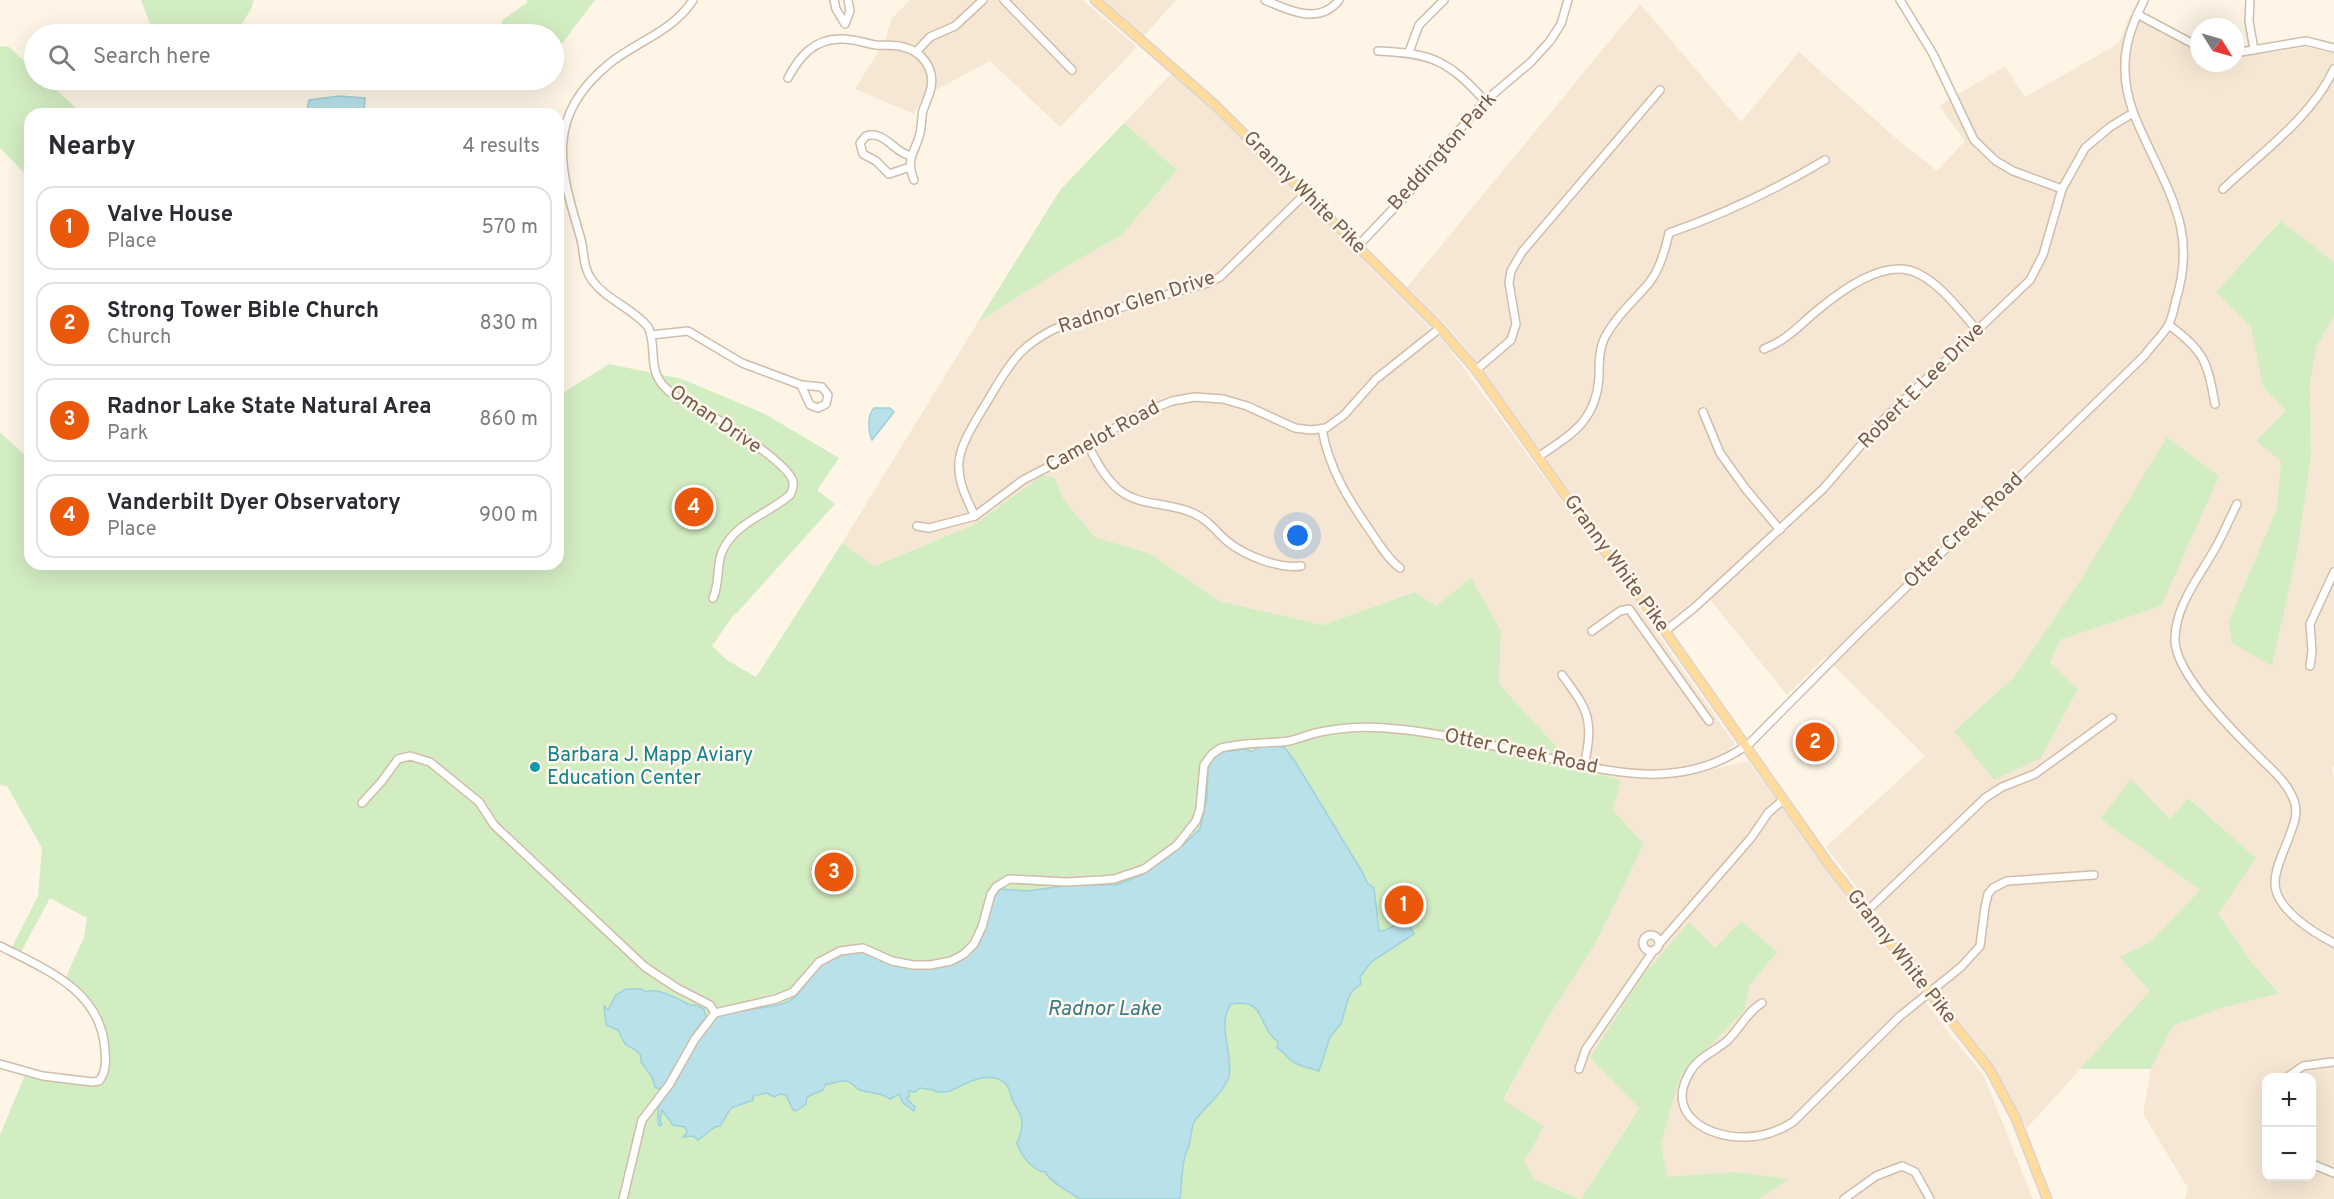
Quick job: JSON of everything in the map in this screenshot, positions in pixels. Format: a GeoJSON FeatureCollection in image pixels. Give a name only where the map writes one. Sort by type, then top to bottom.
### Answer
{"type":"FeatureCollection","features":[{"type":"Feature","properties":{"kind":"main road","name":"Granny White Pike"},"geometry":{"type":"LineString","coordinates":[[1095,0],[1194,85],[1440,328],[1476,370],[1625,579],[1665,631],[1783,800],[1927,992],[1983,1061],[2016,1119],[2047,1199]]}},
{"type":"Feature","properties":{"kind":"street"},"geometry":{"type":"LineString","coordinates":[[564,129],[577,102],[602,72],[620,56],[672,24],[693,0]]}},
{"type":"Feature","properties":{"kind":"street"},"geometry":{"type":"LineString","coordinates":[[834,0],[836,9],[845,24]]}},
{"type":"Feature","properties":{"kind":"street"},"geometry":{"type":"LineString","coordinates":[[844,39],[845,24],[850,11],[848,0]]}},
{"type":"Feature","properties":{"kind":"street"},"geometry":{"type":"LineString","coordinates":[[916,52],[930,37],[955,26],[983,0]]}},
{"type":"Feature","properties":{"kind":"street"},"geometry":{"type":"LineString","coordinates":[[1004,0],[1072,70]]}},
{"type":"Feature","properties":{"kind":"street"},"geometry":{"type":"LineString","coordinates":[[1266,0],[1288,10],[1314,15],[1331,10],[1339,0]]}},
{"type":"Feature","properties":{"kind":"street"},"geometry":{"type":"LineString","coordinates":[[1409,52],[1419,25],[1444,0]]}},
{"type":"Feature","properties":{"kind":"street","name":"Beddington Park"},"geometry":{"type":"LineString","coordinates":[[1357,247],[1412,189],[1436,156],[1485,101],[1531,62],[1550,41],[1561,24],[1568,0]]}},
{"type":"Feature","properties":{"kind":"street"},"geometry":{"type":"LineString","coordinates":[[1899,0],[1933,54],[1974,140],[1995,161],[2013,171],[2062,189]]}},
{"type":"Feature","properties":{"kind":"street","name":"Otter Creek Road"},"geometry":{"type":"LineString","coordinates":[[715,1013],[776,999],[793,992],[816,964],[840,951],[863,948],[892,961],[912,965],[930,965],[956,958],[971,948],[977,938],[990,894],[1009,879],[1066,882],[1102,880],[1114,879],[1144,869],[1177,845],[1190,831],[1200,808],[1204,765],[1212,754],[1226,747],[1290,741],[1334,729],[1386,728],[1431,734],[1633,775],[1666,774],[1707,765],[1730,756],[1745,746],[1865,626],[2145,355],[2169,325],[2183,277],[2185,248],[2180,221],[2133,113],[2126,86],[2126,47],[2144,0]]}},
{"type":"Feature","properties":{"kind":"street"},"geometry":{"type":"LineString","coordinates":[[2250,0],[2249,21],[2254,50]]}},
{"type":"Feature","properties":{"kind":"street"},"geometry":{"type":"LineString","coordinates":[[2137,14],[2190,42]]}},
{"type":"Feature","properties":{"kind":"street"},"geometry":{"type":"LineString","coordinates":[[788,78],[798,59],[810,48],[827,41],[844,39],[900,46],[916,52],[929,68],[932,84],[923,113],[920,136],[911,156],[910,167],[914,180]]}},
{"type":"Feature","properties":{"kind":"street"},"geometry":{"type":"LineString","coordinates":[[2244,51],[2306,41],[2334,48]]}},
{"type":"Feature","properties":{"kind":"street"},"geometry":{"type":"LineString","coordinates":[[1378,51],[1409,52],[1446,63],[1464,78],[1485,101]]}},
{"type":"Feature","properties":{"kind":"street"},"geometry":{"type":"LineString","coordinates":[[2223,189],[2301,117],[2320,95],[2334,69]]}},
{"type":"Feature","properties":{"kind":"street"},"geometry":{"type":"LineString","coordinates":[[1476,370],[1511,340],[1516,324],[1510,277],[1522,252],[1660,90]]}},
{"type":"Feature","properties":{"kind":"street","name":"Robert E Lee Drive"},"geometry":{"type":"LineString","coordinates":[[1665,631],[1823,489],[1881,422],[2030,280],[2043,255],[2062,189],[2085,148],[2110,126],[2133,113]]}},
{"type":"Feature","properties":{"kind":"street"},"geometry":{"type":"LineString","coordinates":[[910,167],[889,174],[876,161],[863,154],[860,143],[866,136],[874,134],[890,142],[900,153],[911,156]]}},
{"type":"Feature","properties":{"kind":"street"},"geometry":{"type":"LineString","coordinates":[[1538,457],[1578,429],[1590,413],[1598,390],[1600,349],[1605,337],[1624,310],[1650,282],[1661,261],[1670,233],[1724,213],[1825,160]]}},
{"type":"Feature","properties":{"kind":"street"},"geometry":{"type":"LineString","coordinates":[[564,179],[582,242],[588,275],[602,292],[644,322],[651,335],[679,330],[691,331],[737,361],[801,385]]}},
{"type":"Feature","properties":{"kind":"street","name":"Radnor Glen Drive"},"geometry":{"type":"LineString","coordinates":[[975,516],[960,484],[958,465],[961,447],[1003,376],[1024,350],[1044,334],[1064,324],[1220,278],[1304,195]]}},
{"type":"Feature","properties":{"kind":"street"},"geometry":{"type":"LineString","coordinates":[[1764,349],[1783,342],[1832,298],[1870,275],[1904,269],[1918,273],[1933,283],[1977,330]]}},
{"type":"Feature","properties":{"kind":"street"},"geometry":{"type":"LineString","coordinates":[[2169,325],[2192,342],[2204,357],[2215,404]]}},
{"type":"Feature","properties":{"kind":"street"},"geometry":{"type":"LineString","coordinates":[[1400,568],[1377,542],[1340,484],[1328,454],[1322,429],[1340,419],[1371,384],[1440,328]]}},
{"type":"Feature","properties":{"kind":"street","name":"Oman Drive"},"geometry":{"type":"LineString","coordinates":[[651,335],[654,369],[663,385],[686,403],[729,426],[778,462],[793,482],[790,495],[741,528],[727,542],[720,557],[713,598]]}},
{"type":"Feature","properties":{"kind":"street","name":"Camelot Road"},"geometry":{"type":"LineString","coordinates":[[917,526],[929,528],[975,516],[1020,482],[1154,407],[1188,398],[1209,397],[1230,400],[1295,428],[1322,429]]}},
{"type":"Feature","properties":{"kind":"street"},"geometry":{"type":"LineString","coordinates":[[1703,412],[1720,453],[1780,530]]}},
{"type":"Feature","properties":{"kind":"street"},"geometry":{"type":"LineString","coordinates":[[1088,445],[1108,478],[1126,495],[1150,504],[1190,512],[1207,520],[1226,540],[1240,550],[1283,566],[1301,566]]}},
{"type":"Feature","properties":{"kind":"street"},"geometry":{"type":"LineString","coordinates":[[2237,504],[2218,544],[2181,609],[2175,632],[2175,643],[2178,654],[2191,678],[2226,724],[2277,774],[2289,790],[2295,804],[2296,818],[2275,884],[2279,899],[2311,930],[2334,943]]}},
{"type":"Feature","properties":{"kind":"street"},"geometry":{"type":"LineString","coordinates":[[2310,666],[2312,651],[2310,624],[2334,572]]}},
{"type":"Feature","properties":{"kind":"street"},"geometry":{"type":"LineString","coordinates":[[1592,631],[1622,609],[1629,609],[1709,721]]}},
{"type":"Feature","properties":{"kind":"street"},"geometry":{"type":"LineString","coordinates":[[1677,675],[1689,666]]}},
{"type":"Feature","properties":{"kind":"street"},"geometry":{"type":"LineString","coordinates":[[1562,675],[1580,701],[1588,719],[1590,737],[1584,766]]}},
{"type":"Feature","properties":{"kind":"street"},"geometry":{"type":"LineString","coordinates":[[1866,912],[1985,798],[2002,787],[2035,774],[2112,718]]}},
{"type":"Feature","properties":{"kind":"street"},"geometry":{"type":"LineString","coordinates":[[362,803],[382,782],[398,759],[416,757],[430,762],[479,802],[494,825],[645,967],[677,988],[710,1005],[715,1013],[695,1039],[669,1085],[642,1120],[623,1199]]}},
{"type":"Feature","properties":{"kind":"street"},"geometry":{"type":"LineString","coordinates":[[1579,1069],[1586,1049],[1656,947],[1748,841],[1768,813],[1783,800]]}},
{"type":"Feature","properties":{"kind":"street"},"geometry":{"type":"LineString","coordinates":[[1762,1003],[1752,1010],[1728,1040],[1696,1064],[1688,1074],[1682,1092],[1683,1107],[1691,1120],[1699,1126],[1721,1134],[1745,1137],[1766,1134],[1786,1126],[1805,1112],[1890,1025],[1927,992],[1961,967],[1980,946],[1984,907],[1988,894],[1993,888],[2007,881],[2094,874]]}},
{"type":"Feature","properties":{"kind":"street"},"geometry":{"type":"LineString","coordinates":[[0,946],[64,981],[88,1002],[97,1017],[105,1044],[105,1068],[100,1080],[92,1083],[34,1074],[0,1064]]}},
{"type":"Feature","properties":{"kind":"street"},"geometry":{"type":"LineString","coordinates":[[2293,1073],[2306,1065],[2332,1062]]}},
{"type":"Feature","properties":{"kind":"street"},"geometry":{"type":"LineString","coordinates":[[1844,1199],[1876,1176],[1902,1166],[1915,1172],[1930,1199]]}},
{"type":"Feature","properties":{"kind":"street"},"geometry":{"type":"LineString","coordinates":[[2316,1166],[2334,1173]]}},
{"type":"Feature","properties":{"kind":"shaded area"},"geometry":{"type":"Polygon","coordinates":[[[910,0],[1083,0],[1137,47],[1060,127],[990,61],[923,97],[914,114],[855,89],[885,41],[891,19],[910,0]]]}},
{"type":"Feature","properties":{"kind":"shaded area"},"geometry":{"type":"Polygon","coordinates":[[[1103,0],[1176,0],[1144,36],[1103,0]]]}},
{"type":"Feature","properties":{"kind":"shaded area"},"geometry":{"type":"Polygon","coordinates":[[[1640,4],[1741,122],[1799,52],[1898,140],[1937,171],[1965,141],[1939,106],[2005,66],[2025,97],[2119,43],[2130,14],[2190,48],[2190,72],[2244,72],[2244,56],[2308,47],[2334,53],[2334,262],[2279,221],[2216,292],[2251,327],[2263,387],[2286,411],[2277,508],[2229,621],[2271,666],[2298,547],[2311,456],[2310,382],[2317,346],[2334,316],[2334,764],[2332,769],[2334,777],[2334,1199],[2185,1199],[2188,1188],[2143,1114],[2151,1069],[2173,1026],[2219,1009],[2279,992],[2253,964],[2218,914],[2255,857],[2188,798],[2170,819],[2131,780],[2100,819],[2200,890],[2150,942],[2121,957],[2151,991],[2027,1128],[1987,1057],[1826,847],[1925,756],[1825,657],[1787,695],[1704,592],[1665,624],[1487,376],[1451,330],[1407,287],[1640,4]],[[2083,576],[2014,677],[1954,731],[2041,758],[2078,689],[2050,663],[2060,640],[2161,606],[2083,576]]]}},
{"type":"Feature","properties":{"kind":"shaded area"},"geometry":{"type":"Polygon","coordinates":[[[1171,74],[1214,111],[1446,344],[1603,557],[1735,744],[1719,757],[1699,763],[1697,773],[1748,761],[1948,1032],[1984,1076],[2033,1199],[1759,1199],[1788,1179],[1736,1172],[1667,1178],[1661,1144],[1680,1077],[1745,1010],[1749,986],[1777,952],[1715,949],[1689,923],[1590,1058],[1639,1107],[1581,1199],[1534,1179],[1523,1162],[1503,1101],[1545,1023],[1595,944],[1644,844],[1613,810],[1621,780],[1577,769],[1499,684],[1501,631],[1436,607],[1413,592],[1323,625],[1219,601],[1151,554],[1095,537],[1064,500],[1055,478],[1043,475],[973,525],[873,566],[842,543],[978,322],[1122,235],[1177,170],[1124,123],[1171,74]]]}},
{"type":"Feature","properties":{"kind":"green space"},"geometry":{"type":"Polygon","coordinates":[[[141,0],[254,0],[242,24],[150,24],[141,0]]]}},
{"type":"Feature","properties":{"kind":"green space"},"geometry":{"type":"Polygon","coordinates":[[[526,0],[595,0],[564,41],[564,24],[502,24],[502,20],[528,2],[526,0]]]}},
{"type":"Feature","properties":{"kind":"green space"},"geometry":{"type":"Polygon","coordinates":[[[0,46],[9,47],[24,61],[24,90],[56,90],[76,108],[24,108],[24,173],[0,148],[0,46]]]}},
{"type":"Feature","properties":{"kind":"green space"},"geometry":{"type":"Polygon","coordinates":[[[1124,123],[1177,170],[1122,235],[978,322],[1060,190],[1124,123]]]}},
{"type":"Feature","properties":{"kind":"green space"},"geometry":{"type":"Polygon","coordinates":[[[2280,221],[2334,262],[2334,316],[2317,346],[2310,382],[2311,456],[2298,547],[2272,666],[2232,643],[2229,621],[2277,508],[2281,461],[2256,441],[2286,411],[2263,387],[2251,327],[2216,292],[2280,221]]]}},
{"type":"Feature","properties":{"kind":"green space"},"geometry":{"type":"Polygon","coordinates":[[[609,364],[682,379],[765,414],[839,458],[817,490],[835,504],[735,615],[735,613],[712,646],[727,660],[756,677],[842,543],[874,566],[973,525],[1043,475],[1055,478],[1064,500],[1095,537],[1151,554],[1219,601],[1323,625],[1414,592],[1436,606],[1471,578],[1501,631],[1499,684],[1577,769],[1621,780],[1613,810],[1644,844],[1595,944],[1545,1023],[1503,1100],[1544,1126],[1524,1162],[1534,1179],[1580,1199],[0,1199],[0,1135],[25,1075],[95,1085],[105,1078],[108,1046],[103,1024],[93,1004],[85,993],[65,979],[84,937],[87,918],[50,898],[21,952],[12,947],[38,896],[42,848],[7,786],[0,785],[0,432],[24,454],[24,570],[564,570],[564,392],[609,364]]]}},
{"type":"Feature","properties":{"kind":"green space"},"geometry":{"type":"Polygon","coordinates":[[[2167,437],[2219,476],[2161,606],[2060,640],[2050,663],[2078,689],[2041,758],[1994,780],[1954,731],[2014,677],[2083,576],[2167,437]]]}},
{"type":"Feature","properties":{"kind":"green space"},"geometry":{"type":"Polygon","coordinates":[[[2131,779],[2170,819],[2188,798],[2256,858],[2218,914],[2253,964],[2279,993],[2219,1009],[2173,1026],[2151,1069],[2080,1069],[2150,991],[2120,957],[2150,942],[2200,890],[2100,819],[2131,779]]]}},
{"type":"Feature","properties":{"kind":"green space"},"geometry":{"type":"Polygon","coordinates":[[[1741,921],[1777,952],[1749,986],[1745,1010],[1680,1077],[1661,1144],[1667,1177],[1736,1172],[1789,1179],[1759,1199],[1581,1199],[1639,1108],[1590,1058],[1640,979],[1689,922],[1715,948],[1741,921]]]}},
{"type":"Feature","properties":{"kind":"water"},"geometry":{"type":"Polygon","coordinates":[[[339,96],[365,98],[364,108],[307,108],[309,100],[339,96]]]}},
{"type":"Feature","properties":{"kind":"water"},"geometry":{"type":"Polygon","coordinates":[[[874,408],[890,408],[894,412],[872,440],[869,424],[874,408]]]}},
{"type":"Feature","properties":{"kind":"water","name":"Radnor Lake"},"geometry":{"type":"Polygon","coordinates":[[[1259,747],[1285,748],[1296,763],[1367,883],[1374,888],[1379,931],[1387,930],[1406,920],[1414,934],[1371,962],[1360,977],[1361,984],[1353,990],[1348,999],[1341,1024],[1330,1037],[1319,1071],[1293,1062],[1277,1048],[1278,1042],[1266,1028],[1256,1009],[1242,1003],[1231,1004],[1225,1021],[1229,1076],[1227,1082],[1193,1125],[1183,1164],[1180,1199],[1080,1199],[1066,1190],[1045,1172],[1036,1169],[1024,1157],[1017,1143],[1022,1128],[1020,1115],[1008,1086],[992,1077],[970,1081],[948,1091],[936,1092],[920,1088],[915,1092],[909,1091],[909,1097],[906,1098],[915,1107],[914,1111],[903,1103],[899,1094],[890,1099],[860,1090],[847,1081],[841,1081],[825,1085],[823,1090],[807,1097],[806,1104],[796,1111],[793,1110],[786,1095],[780,1094],[774,1097],[767,1093],[753,1096],[753,1100],[731,1108],[720,1126],[715,1127],[698,1140],[693,1136],[683,1137],[687,1133],[685,1127],[673,1125],[662,1110],[660,1121],[662,1124],[660,1126],[658,1124],[658,1107],[676,1082],[693,1048],[716,1017],[725,1013],[785,1003],[798,994],[821,964],[835,956],[862,950],[898,964],[918,968],[941,964],[969,953],[983,935],[994,895],[999,889],[1027,891],[1071,885],[1116,885],[1142,875],[1184,844],[1200,829],[1207,798],[1208,765],[1212,759],[1223,752],[1245,749],[1252,752],[1259,747]]]}},
{"type":"Feature","properties":{"kind":"water"},"geometry":{"type":"Polygon","coordinates":[[[626,989],[662,992],[704,1009],[706,1018],[693,1035],[678,1065],[659,1089],[655,1087],[637,1051],[625,1044],[618,1030],[606,1025],[604,1006],[608,1010],[616,995],[626,989]]]}},
{"type":"Feature","properties":{"kind":"place","name":"Vanderbilt Dyer Observatory"},"geometry":{"type":"Point","coordinates":[694,507]}},
{"type":"Feature","properties":{"kind":"place","name":"Strong Tower Bible Church"},"geometry":{"type":"Point","coordinates":[1815,742]}},
{"type":"Feature","properties":{"kind":"place","name":"Barbara J. Mapp Aviary Education Center"},"geometry":{"type":"Point","coordinates":[535,767]}},
{"type":"Feature","properties":{"kind":"place","name":"Radnor Lake State Natural Area"},"geometry":{"type":"Point","coordinates":[834,872]}},
{"type":"Feature","properties":{"kind":"place","name":"Valve House"},"geometry":{"type":"Point","coordinates":[1404,905]}}]}
